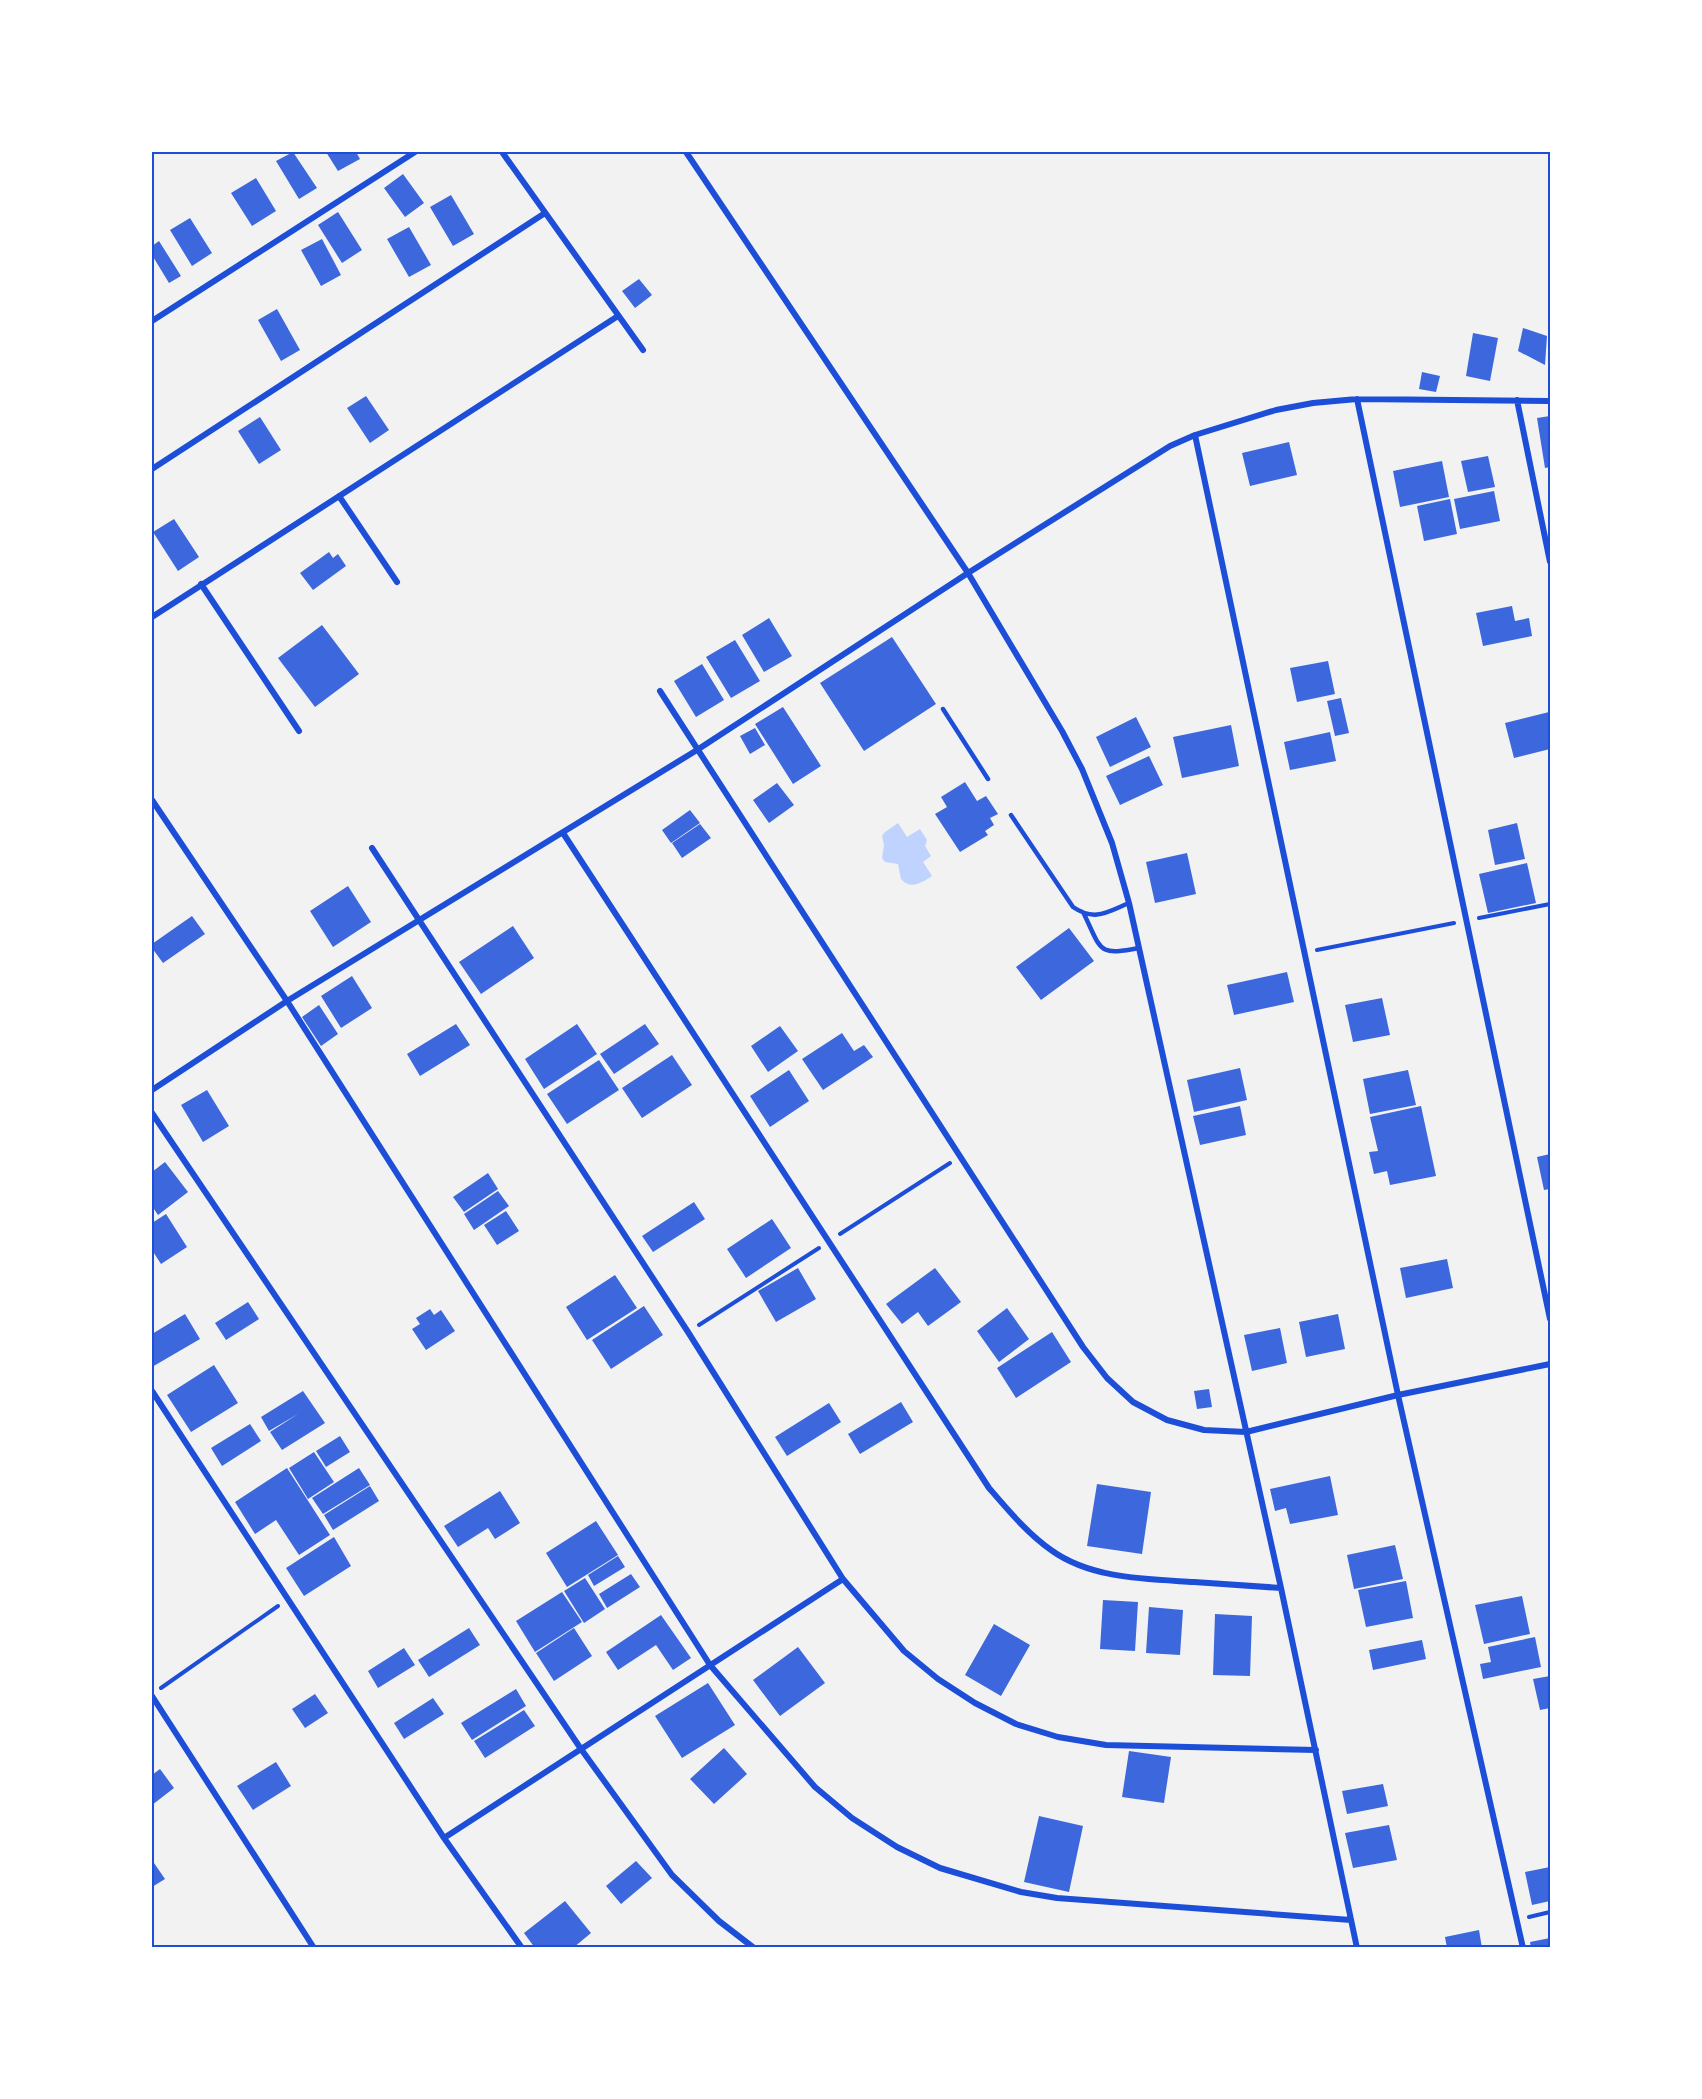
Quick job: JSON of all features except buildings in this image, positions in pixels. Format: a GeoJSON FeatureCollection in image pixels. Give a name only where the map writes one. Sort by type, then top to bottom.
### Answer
{"type":"FeatureCollection","features":[{"type":"Feature","properties":{"kind":"street"},"geometry":{"type":"LineString","coordinates":[[152,321],[415,152]]}},
{"type":"Feature","properties":{"kind":"street"},"geometry":{"type":"LineString","coordinates":[[502,152],[643,350]]}},
{"type":"Feature","properties":{"kind":"street"},"geometry":{"type":"LineString","coordinates":[[686,152],[968,573],[1062,731],[1082,769],[1112,843],[1139,948],[1281,1588],[1357,1947]]}},
{"type":"Feature","properties":{"kind":"street"},"geometry":{"type":"LineString","coordinates":[[152,469],[545,213]]}},
{"type":"Feature","properties":{"kind":"street"},"geometry":{"type":"LineString","coordinates":[[152,616],[618,316]]}},
{"type":"Feature","properties":{"kind":"street"},"geometry":{"type":"LineString","coordinates":[[1357,399],[1551,1319]]}},
{"type":"Feature","properties":{"kind":"street"},"geometry":{"type":"LineString","coordinates":[[152,1090],[287,1001],[697,750],[968,573],[1170,446],[1195,435],[1276,410],[1313,403],[1357,399],[1551,401]]}},
{"type":"Feature","properties":{"kind":"street"},"geometry":{"type":"LineString","coordinates":[[1517,400],[1551,562]]}},
{"type":"Feature","properties":{"kind":"street"},"geometry":{"type":"LineString","coordinates":[[1195,435],[1398,1395],[1522,1947]]}},
{"type":"Feature","properties":{"kind":"street"},"geometry":{"type":"LineString","coordinates":[[339,496],[397,582]]}},
{"type":"Feature","properties":{"kind":"street"},"geometry":{"type":"LineString","coordinates":[[201,584],[299,731]]}},
{"type":"Feature","properties":{"kind":"street"},"geometry":{"type":"LineString","coordinates":[[660,691],[1083,1347],[1107,1378],[1133,1402],[1167,1420],[1204,1430],[1246,1432],[1398,1395],[1551,1364]]}},
{"type":"Feature","properties":{"kind":"street"},"geometry":{"type":"LineString","coordinates":[[152,800],[287,1001],[710,1665],[815,1787],[852,1818],[897,1847],[940,1868],[1021,1892],[1057,1898],[1351,1920]]}},
{"type":"Feature","properties":{"kind":"street"},"geometry":{"type":"LineString","coordinates":[[563,833],[989,1488],[1018,1521],[1052,1551],[1087,1569],[1156,1580],[1281,1588]]}},
{"type":"Feature","properties":{"kind":"street"},"geometry":{"type":"LineString","coordinates":[[372,848],[688,1332],[843,1579],[904,1651],[938,1679],[975,1703],[1016,1724],[1058,1737],[1106,1745],[1316,1750]]}},
{"type":"Feature","properties":{"kind":"street"},"geometry":{"type":"LineString","coordinates":[[152,1113],[581,1749],[672,1875],[719,1921],[754,1947]]}},
{"type":"Feature","properties":{"kind":"street"},"geometry":{"type":"LineString","coordinates":[[152,1391],[444,1838],[522,1947]]}},
{"type":"Feature","properties":{"kind":"street"},"geometry":{"type":"LineString","coordinates":[[444,1838],[843,1579]]}},
{"type":"Feature","properties":{"kind":"street"},"geometry":{"type":"LineString","coordinates":[[152,1695],[314,1947]]}},
{"type":"Feature","properties":{"kind":"lane"},"geometry":{"type":"LineString","coordinates":[[943,709],[988,780]]}},
{"type":"Feature","properties":{"kind":"lane"},"geometry":{"type":"LineString","coordinates":[[1011,815],[1073,907],[1084,914],[1096,916],[1129,903]]}},
{"type":"Feature","properties":{"kind":"lane"},"geometry":{"type":"LineString","coordinates":[[1084,914],[1103,950],[1114,952],[1139,948]]}},
{"type":"Feature","properties":{"kind":"path"},"geometry":{"type":"LineString","coordinates":[[1304,952],[1551,904]]}},
{"type":"Feature","properties":{"kind":"path"},"geometry":{"type":"LineString","coordinates":[[152,1695],[288,1599]]}},
{"type":"Feature","properties":{"kind":"path"},"geometry":{"type":"LineString","coordinates":[[1516,1920],[1551,1912]]}},
{"type":"Feature","properties":{"kind":"water"},"geometry":{"type":"Polygon","coordinates":[[[898,823],[907,837],[920,829],[927,840],[925,846],[931,856],[923,862],[932,876],[916,884],[909,884],[901,879],[898,864],[885,862],[882,858],[884,845],[882,836],[898,823]]]}}]}
